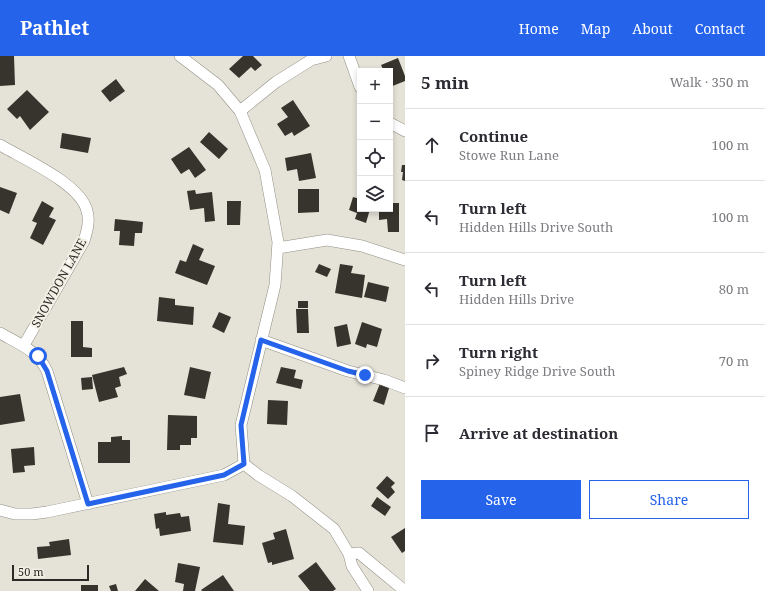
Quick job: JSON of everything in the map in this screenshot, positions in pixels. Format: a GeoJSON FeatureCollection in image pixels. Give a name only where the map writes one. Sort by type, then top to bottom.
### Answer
{"type":"FeatureCollection","features":[{"type":"Feature","properties":{"kind":"street"},"geometry":{"type":"LineString","coordinates":[[180,56],[218,85],[240,111],[265,170],[278,242],[275,285],[241,425],[244,464],[258,475],[292,496],[334,529],[349,554],[352,566],[368,591]]}},
{"type":"Feature","properties":{"kind":"street"},"geometry":{"type":"LineString","coordinates":[[240,111],[276,82],[311,60],[326,56]]}},
{"type":"Feature","properties":{"kind":"street"},"geometry":{"type":"LineString","coordinates":[[349,56],[357,79]]}},
{"type":"Feature","properties":{"kind":"street"},"geometry":{"type":"LineString","coordinates":[[393,125],[405,131]]}},
{"type":"Feature","properties":{"kind":"street","name":"SNOWDON LANE"},"geometry":{"type":"LineString","coordinates":[[0,145],[60,179],[79,195],[84,201],[88,211],[84,241],[24,345]]}},
{"type":"Feature","properties":{"kind":"street"},"geometry":{"type":"LineString","coordinates":[[278,248],[326,240],[362,246],[405,260]]}},
{"type":"Feature","properties":{"kind":"street"},"geometry":{"type":"LineString","coordinates":[[0,333],[24,345],[38,356],[47,371],[88,504]]}},
{"type":"Feature","properties":{"kind":"street"},"geometry":{"type":"LineString","coordinates":[[261,340],[348,371],[384,380],[405,388]]}},
{"type":"Feature","properties":{"kind":"street"},"geometry":{"type":"LineString","coordinates":[[0,510],[15,514],[32,514],[65,509],[224,475],[244,464]]}},
{"type":"Feature","properties":{"kind":"street"},"geometry":{"type":"LineString","coordinates":[[349,554],[359,553],[405,591]]}},
{"type":"Feature","properties":{"kind":"building"},"geometry":{"type":"Polygon","coordinates":[[[0,56],[14,56],[15,85],[0,86],[0,56]]]}},
{"type":"Feature","properties":{"kind":"building"},"geometry":{"type":"Polygon","coordinates":[[[243,56],[253,56],[262,65],[255,71],[251,67],[239,78],[229,69],[243,56]]]}},
{"type":"Feature","properties":{"kind":"building"},"geometry":{"type":"Polygon","coordinates":[[[398,58],[405,76],[405,81],[393,86],[393,68],[382,68],[381,65],[398,58]]]}},
{"type":"Feature","properties":{"kind":"building"},"geometry":{"type":"Polygon","coordinates":[[[116,79],[125,91],[110,102],[101,91],[116,79]]]}},
{"type":"Feature","properties":{"kind":"building"},"geometry":{"type":"Polygon","coordinates":[[[27,90],[49,112],[30,130],[20,116],[17,119],[7,109],[27,90]]]}},
{"type":"Feature","properties":{"kind":"building"},"geometry":{"type":"Polygon","coordinates":[[[293,100],[310,126],[294,136],[292,132],[285,136],[277,124],[288,117],[281,108],[293,100]]]}},
{"type":"Feature","properties":{"kind":"building"},"geometry":{"type":"Polygon","coordinates":[[[209,132],[228,149],[219,159],[200,142],[209,132]]]}},
{"type":"Feature","properties":{"kind":"building"},"geometry":{"type":"Polygon","coordinates":[[[62,133],[91,138],[88,153],[60,148],[62,133]]]}},
{"type":"Feature","properties":{"kind":"building"},"geometry":{"type":"Polygon","coordinates":[[[189,147],[206,170],[195,178],[189,169],[181,174],[171,159],[189,147]]]}},
{"type":"Feature","properties":{"kind":"building"},"geometry":{"type":"Polygon","coordinates":[[[311,153],[316,178],[299,181],[297,169],[287,171],[285,158],[311,153]]]}},
{"type":"Feature","properties":{"kind":"building"},"geometry":{"type":"Polygon","coordinates":[[[402,165],[405,165],[405,181],[402,180],[402,165]]]}},
{"type":"Feature","properties":{"kind":"building"},"geometry":{"type":"Polygon","coordinates":[[[0,187],[17,193],[9,214],[0,210],[0,187]]]}},
{"type":"Feature","properties":{"kind":"building"},"geometry":{"type":"Polygon","coordinates":[[[298,189],[319,189],[319,212],[298,213],[298,189]]]}},
{"type":"Feature","properties":{"kind":"building"},"geometry":{"type":"Polygon","coordinates":[[[195,190],[196,194],[212,192],[215,221],[205,222],[204,208],[190,210],[187,191],[195,190]]]}},
{"type":"Feature","properties":{"kind":"building"},"geometry":{"type":"Polygon","coordinates":[[[353,197],[357,198],[357,212],[369,212],[366,223],[355,219],[357,213],[349,210],[353,197]]]}},
{"type":"Feature","properties":{"kind":"building"},"geometry":{"type":"Polygon","coordinates":[[[42,201],[54,208],[49,217],[56,220],[43,245],[30,238],[37,223],[32,221],[42,201]]]}},
{"type":"Feature","properties":{"kind":"building"},"geometry":{"type":"Polygon","coordinates":[[[227,201],[241,201],[240,225],[227,225],[227,201]]]}},
{"type":"Feature","properties":{"kind":"building"},"geometry":{"type":"Polygon","coordinates":[[[393,203],[399,203],[399,232],[388,232],[387,219],[379,220],[379,212],[393,212],[393,203]]]}},
{"type":"Feature","properties":{"kind":"building"},"geometry":{"type":"Polygon","coordinates":[[[115,219],[143,222],[142,233],[135,233],[134,246],[119,245],[120,231],[114,231],[115,219]]]}},
{"type":"Feature","properties":{"kind":"building"},"geometry":{"type":"Polygon","coordinates":[[[193,244],[204,249],[199,260],[215,266],[207,285],[175,273],[180,260],[186,262],[193,244]]]}},
{"type":"Feature","properties":{"kind":"building"},"geometry":{"type":"Polygon","coordinates":[[[319,264],[331,269],[327,277],[315,272],[319,264]]]}},
{"type":"Feature","properties":{"kind":"building"},"geometry":{"type":"Polygon","coordinates":[[[340,264],[353,266],[351,273],[365,275],[362,298],[335,293],[340,264]]]}},
{"type":"Feature","properties":{"kind":"building"},"geometry":{"type":"Polygon","coordinates":[[[368,282],[389,287],[386,302],[364,297],[368,282]]]}},
{"type":"Feature","properties":{"kind":"building"},"geometry":{"type":"Polygon","coordinates":[[[159,297],[175,299],[175,305],[194,307],[193,325],[157,321],[159,297]]]}},
{"type":"Feature","properties":{"kind":"building"},"geometry":{"type":"Polygon","coordinates":[[[298,301],[308,301],[308,308],[298,308],[298,301]]]}},
{"type":"Feature","properties":{"kind":"building"},"geometry":{"type":"Polygon","coordinates":[[[296,309],[308,309],[309,333],[297,333],[296,309]]]}},
{"type":"Feature","properties":{"kind":"building"},"geometry":{"type":"Polygon","coordinates":[[[219,312],[231,317],[224,333],[212,327],[219,312]]]}},
{"type":"Feature","properties":{"kind":"building"},"geometry":{"type":"Polygon","coordinates":[[[71,321],[83,321],[83,347],[92,348],[92,357],[71,357],[71,321]]]}},
{"type":"Feature","properties":{"kind":"building"},"geometry":{"type":"Polygon","coordinates":[[[362,322],[382,329],[377,347],[367,344],[366,348],[355,344],[362,322]]]}},
{"type":"Feature","properties":{"kind":"building"},"geometry":{"type":"Polygon","coordinates":[[[347,324],[351,344],[337,347],[334,327],[347,324]]]}},
{"type":"Feature","properties":{"kind":"building"},"geometry":{"type":"Polygon","coordinates":[[[124,367],[127,374],[119,377],[121,386],[115,388],[118,397],[99,402],[92,375],[124,367]]]}},
{"type":"Feature","properties":{"kind":"building"},"geometry":{"type":"Polygon","coordinates":[[[190,367],[211,372],[205,399],[184,395],[190,367]]]}},
{"type":"Feature","properties":{"kind":"building"},"geometry":{"type":"Polygon","coordinates":[[[281,367],[296,370],[294,378],[303,380],[301,389],[276,383],[281,367]]]}},
{"type":"Feature","properties":{"kind":"building"},"geometry":{"type":"Polygon","coordinates":[[[92,377],[93,389],[82,390],[81,378],[92,377]]]}},
{"type":"Feature","properties":{"kind":"building"},"geometry":{"type":"Polygon","coordinates":[[[381,381],[390,385],[384,405],[373,401],[381,381]]]}},
{"type":"Feature","properties":{"kind":"building"},"geometry":{"type":"Polygon","coordinates":[[[20,394],[25,421],[0,425],[0,397],[20,394]]]}},
{"type":"Feature","properties":{"kind":"building"},"geometry":{"type":"Polygon","coordinates":[[[268,400],[288,401],[287,425],[267,424],[268,400]]]}},
{"type":"Feature","properties":{"kind":"building"},"geometry":{"type":"Polygon","coordinates":[[[168,415],[197,416],[197,438],[191,438],[191,445],[180,445],[180,450],[167,450],[168,415]]]}},
{"type":"Feature","properties":{"kind":"building"},"geometry":{"type":"Polygon","coordinates":[[[122,436],[122,440],[130,440],[130,463],[98,463],[98,442],[111,442],[111,437],[122,436]]]}},
{"type":"Feature","properties":{"kind":"building"},"geometry":{"type":"Polygon","coordinates":[[[34,447],[35,465],[24,466],[25,472],[13,473],[11,449],[34,447]]]}},
{"type":"Feature","properties":{"kind":"building"},"geometry":{"type":"Polygon","coordinates":[[[387,476],[395,483],[391,487],[395,492],[388,499],[376,488],[387,476]]]}},
{"type":"Feature","properties":{"kind":"building"},"geometry":{"type":"Polygon","coordinates":[[[377,497],[391,507],[385,516],[371,506],[377,497]]]}},
{"type":"Feature","properties":{"kind":"building"},"geometry":{"type":"Polygon","coordinates":[[[218,503],[230,505],[228,524],[245,526],[243,545],[213,542],[218,503]]]}},
{"type":"Feature","properties":{"kind":"building"},"geometry":{"type":"Polygon","coordinates":[[[166,512],[166,515],[180,513],[181,517],[189,516],[191,531],[160,536],[159,528],[156,529],[154,514],[166,512]]]}},
{"type":"Feature","properties":{"kind":"building"},"geometry":{"type":"Polygon","coordinates":[[[405,528],[405,551],[402,553],[391,537],[405,528]]]}},
{"type":"Feature","properties":{"kind":"building"},"geometry":{"type":"Polygon","coordinates":[[[286,529],[294,559],[272,565],[272,562],[268,563],[262,543],[275,539],[273,533],[286,529]]]}},
{"type":"Feature","properties":{"kind":"building"},"geometry":{"type":"Polygon","coordinates":[[[69,539],[71,555],[38,559],[37,547],[50,546],[49,542],[69,539]]]}},
{"type":"Feature","properties":{"kind":"building"},"geometry":{"type":"Polygon","coordinates":[[[316,562],[336,589],[333,591],[310,591],[298,576],[316,562]]]}},
{"type":"Feature","properties":{"kind":"building"},"geometry":{"type":"Polygon","coordinates":[[[178,563],[200,567],[195,591],[183,591],[184,584],[175,582],[178,563]]]}},
{"type":"Feature","properties":{"kind":"building"},"geometry":{"type":"Polygon","coordinates":[[[223,575],[234,591],[201,590],[223,575]]]}},
{"type":"Feature","properties":{"kind":"building"},"geometry":{"type":"Polygon","coordinates":[[[145,579],[159,591],[135,591],[145,579]]]}},
{"type":"Feature","properties":{"kind":"building"},"geometry":{"type":"Polygon","coordinates":[[[116,584],[118,591],[111,591],[109,586],[116,584]]]}},
{"type":"Feature","properties":{"kind":"building"},"geometry":{"type":"Polygon","coordinates":[[[81,585],[98,585],[98,591],[81,591],[81,585]]]}},
{"type":"Feature","properties":{"kind":"route"},"geometry":{"type":"LineString","coordinates":[[38,356],[43,362],[47,371],[88,504],[224,475],[244,464],[241,425],[261,340],[348,371],[365,375]]}}]}
